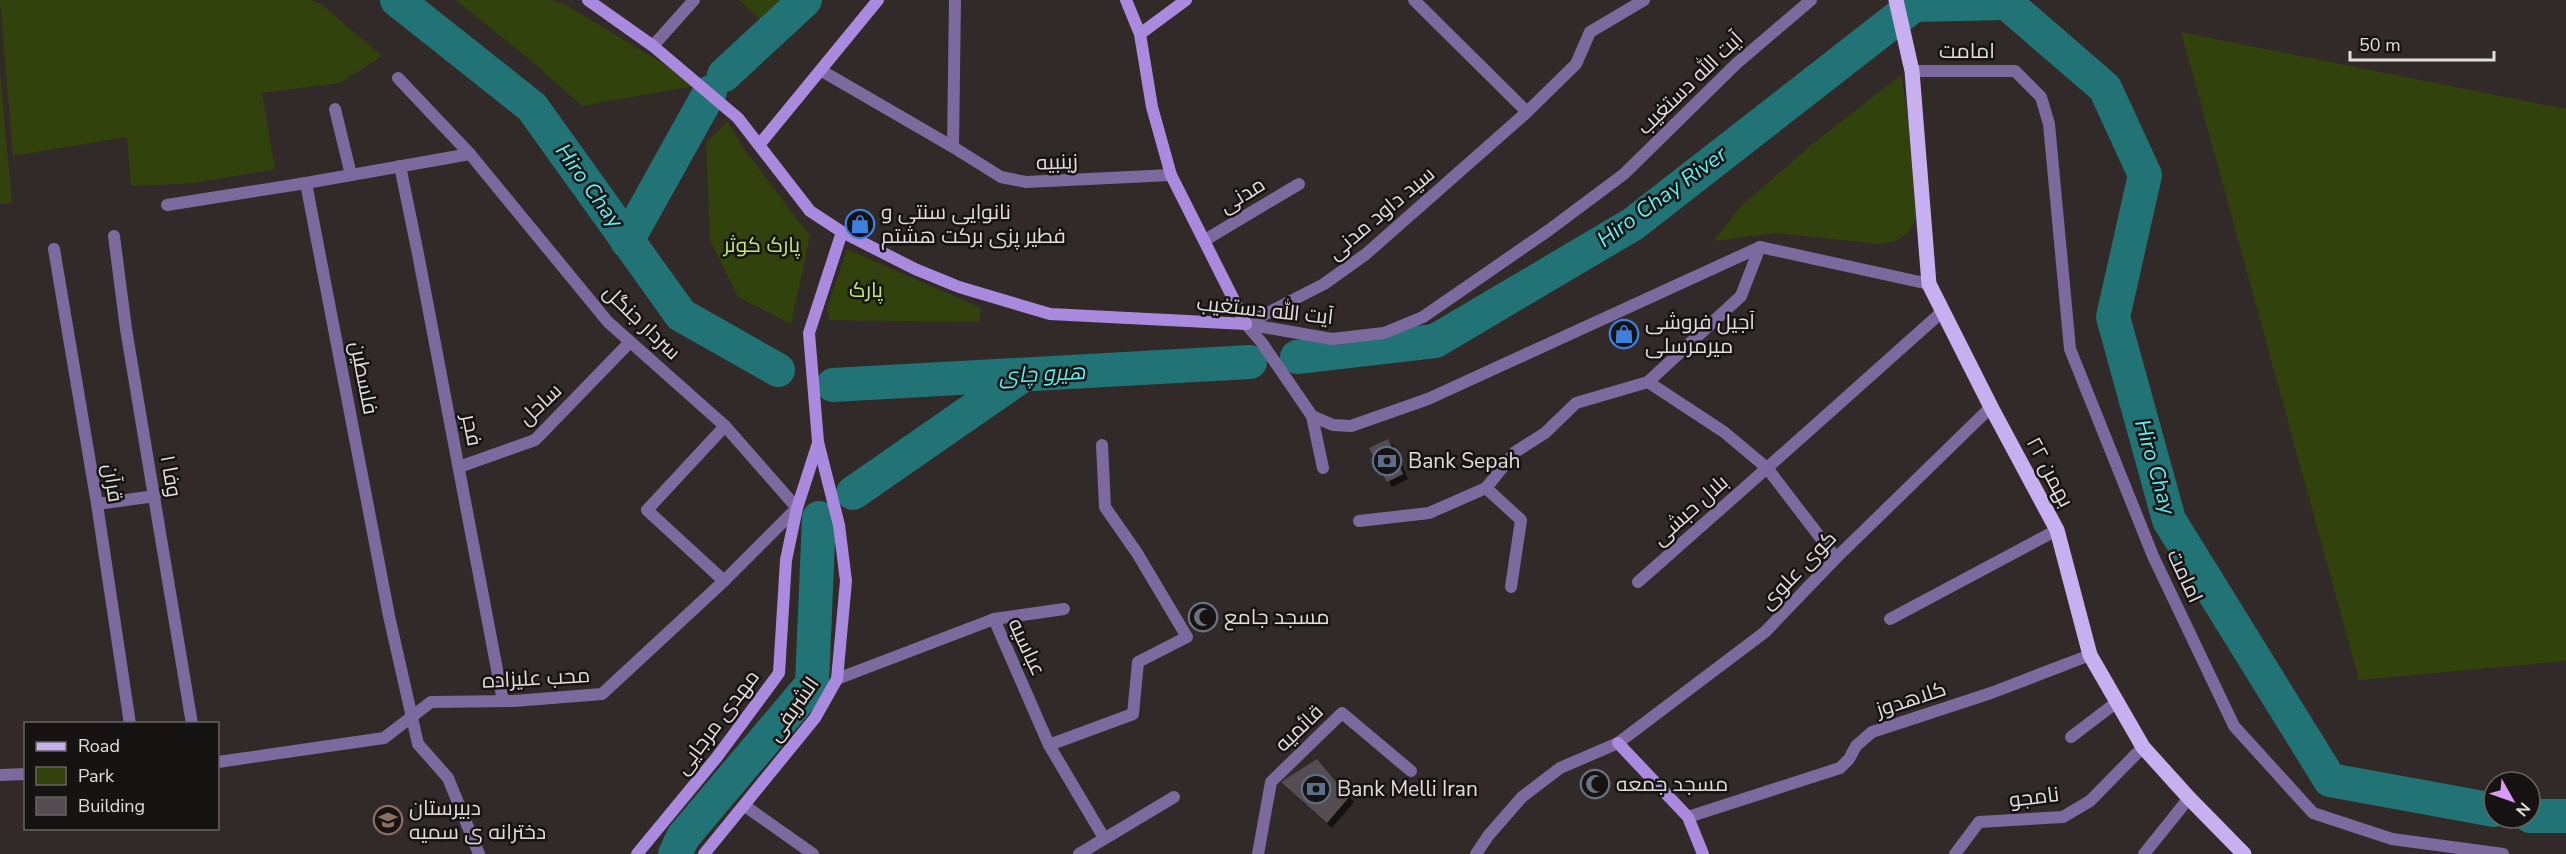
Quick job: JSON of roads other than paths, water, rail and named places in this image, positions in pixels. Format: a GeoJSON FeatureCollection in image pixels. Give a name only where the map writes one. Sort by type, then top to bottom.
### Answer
{"type":"FeatureCollection","features":[{"type":"Feature","properties":{"kind":"main road","name":"آیت الله دستغیب"},"geometry":{"type":"LineString","coordinates":[[588,0],[653,46],[738,118],[810,211],[842,232],[915,269],[959,287],[1050,314],[1246,324]]}},
{"type":"Feature","properties":{"kind":"main road"},"geometry":{"type":"LineString","coordinates":[[759,146],[878,0]]}},
{"type":"Feature","properties":{"kind":"main road"},"geometry":{"type":"LineString","coordinates":[[1126,0],[1140,34],[1152,107],[1171,175],[1205,240],[1229,295],[1246,324]]}},
{"type":"Feature","properties":{"kind":"main road"},"geometry":{"type":"LineString","coordinates":[[1140,34],[1186,0]]}},
{"type":"Feature","properties":{"kind":"main road","name":"۲۲ بهمن"},"geometry":{"type":"LineString","coordinates":[[1896,0],[1912,71],[1929,284],[2057,530],[2090,655],[2144,747],[2189,798],[2244,854]]}},
{"type":"Feature","properties":{"kind":"main road"},"geometry":{"type":"LineString","coordinates":[[818,442],[809,333],[842,232]]}},
{"type":"Feature","properties":{"kind":"main road","name":"مهدی مرجایی"},"geometry":{"type":"LineString","coordinates":[[638,854],[717,757],[779,673],[786,560],[797,508],[818,442]]}},
{"type":"Feature","properties":{"kind":"main road","name":"الشریفی"},"geometry":{"type":"LineString","coordinates":[[704,854],[815,718],[837,679],[846,581],[839,525],[818,442]]}},
{"type":"Feature","properties":{"kind":"main road"},"geometry":{"type":"LineString","coordinates":[[1618,743],[1688,817],[1703,854]]}},
{"type":"Feature","properties":{"kind":"street"},"geometry":{"type":"LineString","coordinates":[[653,46],[694,0]]}},
{"type":"Feature","properties":{"kind":"street"},"geometry":{"type":"LineString","coordinates":[[953,147],[955,0]]}},
{"type":"Feature","properties":{"kind":"street"},"geometry":{"type":"LineString","coordinates":[[1414,0],[1527,112]]}},
{"type":"Feature","properties":{"kind":"street","name":"سید داود مدنی"},"geometry":{"type":"LineString","coordinates":[[1246,324],[1323,284],[1366,254],[1527,112],[1576,64],[1590,32],[1644,0]]}},
{"type":"Feature","properties":{"kind":"street","name":"آیت الله دستغیب"},"geometry":{"type":"LineString","coordinates":[[1246,324],[1332,339],[1384,333],[1423,317],[1549,230],[1624,174],[1736,64],[1811,0]]}},
{"type":"Feature","properties":{"kind":"street","name":"زینبیه"},"geometry":{"type":"LineString","coordinates":[[822,71],[1001,177],[1026,182],[1171,175]]}},
{"type":"Feature","properties":{"kind":"street","name":"امامت"},"geometry":{"type":"LineString","coordinates":[[1912,71],[2015,71],[2041,97],[2049,124],[2070,349],[2153,556],[2234,726],[2313,813],[2392,839],[2503,854]]}},
{"type":"Feature","properties":{"kind":"street","name":"سردار جنگل"},"geometry":{"type":"LineString","coordinates":[[398,78],[470,154],[608,322],[725,426],[797,508]]}},
{"type":"Feature","properties":{"kind":"street"},"geometry":{"type":"LineString","coordinates":[[334,109],[351,175]]}},
{"type":"Feature","properties":{"kind":"street"},"geometry":{"type":"LineString","coordinates":[[167,205],[470,154]]}},
{"type":"Feature","properties":{"kind":"street","name":"فجر"},"geometry":{"type":"LineString","coordinates":[[400,166],[503,701]]}},
{"type":"Feature","properties":{"kind":"street","name":"فلسطین"},"geometry":{"type":"LineString","coordinates":[[306,183],[389,616],[418,744],[448,778],[479,854]]}},
{"type":"Feature","properties":{"kind":"street","name":"مدنی"},"geometry":{"type":"LineString","coordinates":[[1205,240],[1299,184]]}},
{"type":"Feature","properties":{"kind":"street","name":"وفا ۱"},"geometry":{"type":"LineString","coordinates":[[114,236],[126,329],[192,722]]}},
{"type":"Feature","properties":{"kind":"street"},"geometry":{"type":"LineString","coordinates":[[1312,416],[1333,425],[1351,426],[1428,399],[1760,247],[1929,284]]}},
{"type":"Feature","properties":{"kind":"street"},"geometry":{"type":"LineString","coordinates":[[1359,521],[1429,513],[1486,488],[1515,452],[1545,433],[1576,403],[1648,382],[1741,296],[1760,247]]}},
{"type":"Feature","properties":{"kind":"street","name":"قرآن"},"geometry":{"type":"LineString","coordinates":[[54,249],[97,504],[130,722]]}},
{"type":"Feature","properties":{"kind":"street","name":"بلال حبشی"},"geometry":{"type":"LineString","coordinates":[[1638,582],[1943,311]]}},
{"type":"Feature","properties":{"kind":"street"},"geometry":{"type":"LineString","coordinates":[[1246,324],[1262,343],[1312,416],[1323,468]]}},
{"type":"Feature","properties":{"kind":"street","name":"ساحل"},"geometry":{"type":"LineString","coordinates":[[459,467],[535,440],[630,342]]}},
{"type":"Feature","properties":{"kind":"street"},"geometry":{"type":"LineString","coordinates":[[1648,382],[1724,432],[1767,468],[1836,558]]}},
{"type":"Feature","properties":{"kind":"street","name":"کوی علوی"},"geometry":{"type":"LineString","coordinates":[[1476,854],[1522,797],[1560,768],[1618,743],[1765,632],[1836,558],[1991,407]]}},
{"type":"Feature","properties":{"kind":"street"},"geometry":{"type":"LineString","coordinates":[[724,581],[647,510],[725,426]]}},
{"type":"Feature","properties":{"kind":"street"},"geometry":{"type":"LineString","coordinates":[[1049,744],[1133,714],[1138,662],[1186,637],[1137,553],[1105,507],[1102,445]]}},
{"type":"Feature","properties":{"kind":"street"},"geometry":{"type":"LineString","coordinates":[[1486,488],[1521,520],[1511,587]]}},
{"type":"Feature","properties":{"kind":"street"},"geometry":{"type":"LineString","coordinates":[[97,504],[155,496]]}},
{"type":"Feature","properties":{"kind":"street","name":"محب علیزاده"},"geometry":{"type":"LineString","coordinates":[[219,762],[384,738],[431,702],[503,701],[602,694],[724,581],[797,508]]}},
{"type":"Feature","properties":{"kind":"street"},"geometry":{"type":"LineString","coordinates":[[1890,619],[2057,530]]}},
{"type":"Feature","properties":{"kind":"street"},"geometry":{"type":"LineString","coordinates":[[994,619],[1064,609]]}},
{"type":"Feature","properties":{"kind":"street","name":"عباسیه"},"geometry":{"type":"LineString","coordinates":[[837,679],[994,619],[1049,744],[1104,838]]}},
{"type":"Feature","properties":{"kind":"street","name":"کلاهدوز"},"geometry":{"type":"LineString","coordinates":[[1688,817],[1840,768],[1849,759],[1856,746],[1872,732],[1991,693],[2090,655]]}},
{"type":"Feature","properties":{"kind":"street"},"geometry":{"type":"LineString","coordinates":[[2071,737],[2117,702]]}},
{"type":"Feature","properties":{"kind":"street","name":"قائمیه"},"geometry":{"type":"LineString","coordinates":[[1258,854],[1271,782],[1342,713],[1411,771]]}},
{"type":"Feature","properties":{"kind":"street","name":"نامجو"},"geometry":{"type":"LineString","coordinates":[[1955,854],[1979,822],[2063,817],[2090,801],[2144,747]]}},
{"type":"Feature","properties":{"kind":"street"},"geometry":{"type":"LineString","coordinates":[[0,775],[24,774]]}},
{"type":"Feature","properties":{"kind":"street"},"geometry":{"type":"LineString","coordinates":[[1079,854],[1174,797]]}},
{"type":"Feature","properties":{"kind":"street"},"geometry":{"type":"LineString","coordinates":[[2144,854],[2189,798]]}},
{"type":"Feature","properties":{"kind":"street"},"geometry":{"type":"LineString","coordinates":[[745,806],[813,854]]}},
{"type":"Feature","properties":{"kind":"waterway","name":"Hiro Chay"},"geometry":{"type":"LineString","coordinates":[[397,0],[532,107],[681,315],[778,370]]}},
{"type":"Feature","properties":{"kind":"waterway"},"geometry":{"type":"LineString","coordinates":[[724,75],[805,0]]}},
{"type":"Feature","properties":{"kind":"waterway","name":"Hiro Chay"},"geometry":{"type":"LineString","coordinates":[[2003,0],[2105,88],[2145,175],[2113,317],[2169,520],[2330,780],[2482,808]]}},
{"type":"Feature","properties":{"kind":"waterway","name":"Hiro Chay River"},"geometry":{"type":"LineString","coordinates":[[1297,357],[1435,341],[1633,224],[1914,5],[2006,3]]}},
{"type":"Feature","properties":{"kind":"waterway"},"geometry":{"type":"LineString","coordinates":[[627,241],[710,92]]}},
{"type":"Feature","properties":{"kind":"waterway","name":"هیرو چای"},"geometry":{"type":"LineString","coordinates":[[833,385],[1250,362]]}},
{"type":"Feature","properties":{"kind":"waterway"},"geometry":{"type":"LineString","coordinates":[[853,493],[1023,375]]}},
{"type":"Feature","properties":{"kind":"waterway"},"geometry":{"type":"LineString","coordinates":[[675,854],[683,837],[812,684],[819,518]]}},
{"type":"Feature","properties":{"kind":"waterway","name":"Hiro Chay"},"geometry":{"type":"LineString","coordinates":[[2542,816],[2566,816]]}},
{"type":"Feature","properties":{"kind":"place","name":"نانوایی سنتی و فطیر پزی برکت هشتم"},"geometry":{"type":"Point","coordinates":[860,224]}},
{"type":"Feature","properties":{"kind":"place","name":"آجیل فروشی میرمرسلی"},"geometry":{"type":"Point","coordinates":[1624,334]}},
{"type":"Feature","properties":{"kind":"place","name":"Bank Sepah"},"geometry":{"type":"Point","coordinates":[1387,461]}},
{"type":"Feature","properties":{"kind":"place","name":"مسجد جامع"},"geometry":{"type":"Point","coordinates":[1203,617]}},
{"type":"Feature","properties":{"kind":"place","name":"مسجد جمعه"},"geometry":{"type":"Point","coordinates":[1595,784]}},
{"type":"Feature","properties":{"kind":"place","name":"Bank Melli Iran"},"geometry":{"type":"Point","coordinates":[1316,789]}},
{"type":"Feature","properties":{"kind":"place","name":"دبیرستان دخترانه ی سمیه"},"geometry":{"type":"Point","coordinates":[388,820]}},
{"type":"Feature","properties":{"kind":"park label","name":"پارک کوثر"},"geometry":{"type":"Point","coordinates":[762,245]}},
{"type":"Feature","properties":{"kind":"park label","name":"پارک"},"geometry":{"type":"Point","coordinates":[866,290]}}]}
